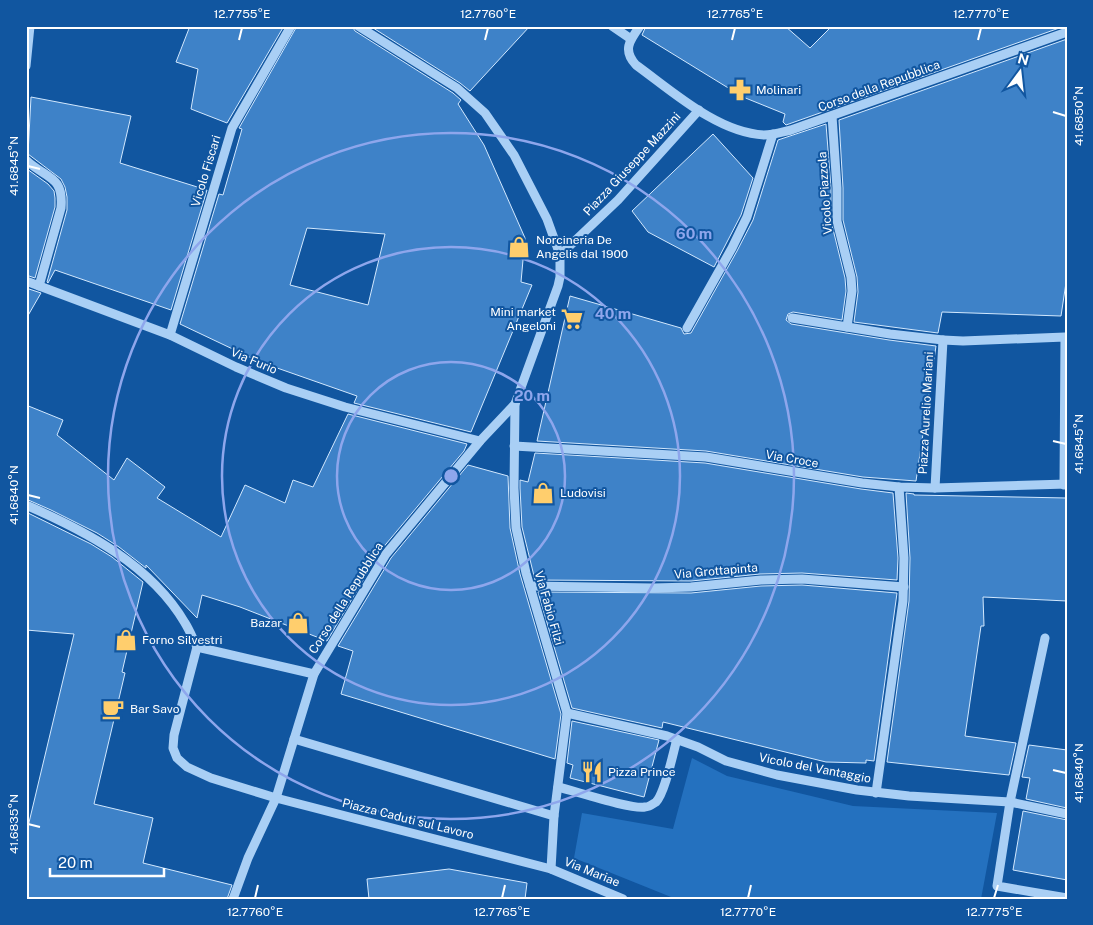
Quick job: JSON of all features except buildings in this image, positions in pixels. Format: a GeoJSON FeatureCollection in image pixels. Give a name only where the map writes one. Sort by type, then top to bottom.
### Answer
{"type":"FeatureCollection","features":[{"type":"Feature","properties":{"kind":"street"},"geometry":{"type":"LineString","coordinates":[[26,66],[30,26]]}},
{"type":"Feature","properties":{"kind":"street","name":"Vicolo Fiscari"},"geometry":{"type":"LineString","coordinates":[[170,334],[232,128],[291,26]]}},
{"type":"Feature","properties":{"kind":"street"},"geometry":{"type":"LineString","coordinates":[[612,26],[631,39],[640,26]]}},
{"type":"Feature","properties":{"kind":"street"},"geometry":{"type":"LineString","coordinates":[[364,28],[457,88],[485,113],[514,154],[547,219],[560,255]]}},
{"type":"Feature","properties":{"kind":"street","name":"Corso della Repubblica"},"geometry":{"type":"LineString","coordinates":[[699,110],[744,131],[773,134],[832,116],[1067,32]]}},
{"type":"Feature","properties":{"kind":"street","name":"Piazza Giuseppe Mazzini"},"geometry":{"type":"LineString","coordinates":[[560,255],[618,200],[699,110],[636,65],[628,54],[628,46],[631,39]]}},
{"type":"Feature","properties":{"kind":"street","name":"Vicolo Piazzola"},"geometry":{"type":"LineString","coordinates":[[832,116],[838,233],[851,277],[852,291],[847,327]]}},
{"type":"Feature","properties":{"kind":"street"},"geometry":{"type":"LineString","coordinates":[[687,328],[747,217],[773,134]]}},
{"type":"Feature","properties":{"kind":"street"},"geometry":{"type":"LineString","coordinates":[[26,160],[56,181],[61,189],[62,197],[62,208],[39,286]]}},
{"type":"Feature","properties":{"kind":"street","name":"Corso della Repubblica"},"geometry":{"type":"LineString","coordinates":[[233,899],[248,858],[276,798],[314,674],[386,554],[480,440],[515,404],[558,286],[560,255]]}},
{"type":"Feature","properties":{"kind":"street","name":"Via Furio"},"geometry":{"type":"LineString","coordinates":[[26,281],[170,334],[260,378],[304,394],[345,407],[480,440]]}},
{"type":"Feature","properties":{"kind":"street"},"geometry":{"type":"LineString","coordinates":[[792,318],[890,334],[943,340]]}},
{"type":"Feature","properties":{"kind":"street"},"geometry":{"type":"LineString","coordinates":[[1065,484],[1065,337],[1067,326]]}},
{"type":"Feature","properties":{"kind":"street","name":"Piazza Aurelio Mariani"},"geometry":{"type":"LineString","coordinates":[[935,488],[943,340],[1065,337]]}},
{"type":"Feature","properties":{"kind":"street","name":"Via Fabio Filzi"},"geometry":{"type":"LineString","coordinates":[[515,404],[516,528],[530,586],[567,713],[554,816]]}},
{"type":"Feature","properties":{"kind":"street","name":"Via Croce"},"geometry":{"type":"LineString","coordinates":[[514,446],[706,457],[852,482],[899,487],[935,488],[1065,484]]}},
{"type":"Feature","properties":{"kind":"street"},"geometry":{"type":"LineString","coordinates":[[876,793],[904,586],[899,487]]}},
{"type":"Feature","properties":{"kind":"street"},"geometry":{"type":"LineString","coordinates":[[26,504],[91,537],[137,570],[164,594],[176,609],[186,624],[197,648],[314,674]]}},
{"type":"Feature","properties":{"kind":"street","name":"Via Grottapinta"},"geometry":{"type":"LineString","coordinates":[[530,586],[652,588],[802,579],[904,586]]}},
{"type":"Feature","properties":{"kind":"street"},"geometry":{"type":"LineString","coordinates":[[1045,638],[1010,802],[996,886],[1067,898]]}},
{"type":"Feature","properties":{"kind":"street","name":"Piazza Caduti sul Lavoro"},"geometry":{"type":"LineString","coordinates":[[197,648],[176,723],[174,748],[177,758],[187,767],[201,774],[276,798],[551,869]]}},
{"type":"Feature","properties":{"kind":"street","name":"Vicolo del Vantaggio"},"geometry":{"type":"LineString","coordinates":[[567,713],[677,739],[726,761],[750,769],[841,788],[876,793],[1010,802],[1067,814]]}},
{"type":"Feature","properties":{"kind":"street"},"geometry":{"type":"LineString","coordinates":[[294,739],[554,816],[551,869]]}},
{"type":"Feature","properties":{"kind":"street"},"geometry":{"type":"LineString","coordinates":[[558,787],[645,808],[656,802],[662,790],[677,739]]}},
{"type":"Feature","properties":{"kind":"street","name":"Via Mariae"},"geometry":{"type":"LineString","coordinates":[[551,869],[623,899]]}},
{"type":"Feature","properties":{"kind":"shaded area"},"geometry":{"type":"Polygon","coordinates":[[[692,758],[727,776],[853,806],[997,813],[981,899],[676,899],[574,858],[582,813],[673,829],[692,758]]]}},
{"type":"Feature","properties":{"kind":"place","name":"Molinari"},"geometry":{"type":"Point","coordinates":[740,90]}},
{"type":"Feature","properties":{"kind":"place","name":"Norcineria De Angelis dal 1900"},"geometry":{"type":"Point","coordinates":[519,247]}},
{"type":"Feature","properties":{"kind":"place","name":"Mini market Angeloni"},"geometry":{"type":"Point","coordinates":[572,319]}},
{"type":"Feature","properties":{"kind":"place","name":"Ludovisi"},"geometry":{"type":"Point","coordinates":[543,493]}},
{"type":"Feature","properties":{"kind":"place","name":"Bazar"},"geometry":{"type":"Point","coordinates":[298,623]}},
{"type":"Feature","properties":{"kind":"place","name":"Forno Silvestri"},"geometry":{"type":"Point","coordinates":[126,640]}},
{"type":"Feature","properties":{"kind":"place","name":"Bar Savo"},"geometry":{"type":"Point","coordinates":[113,709]}},
{"type":"Feature","properties":{"kind":"place","name":"Pizza Prince"},"geometry":{"type":"Point","coordinates":[592,772]}}]}
